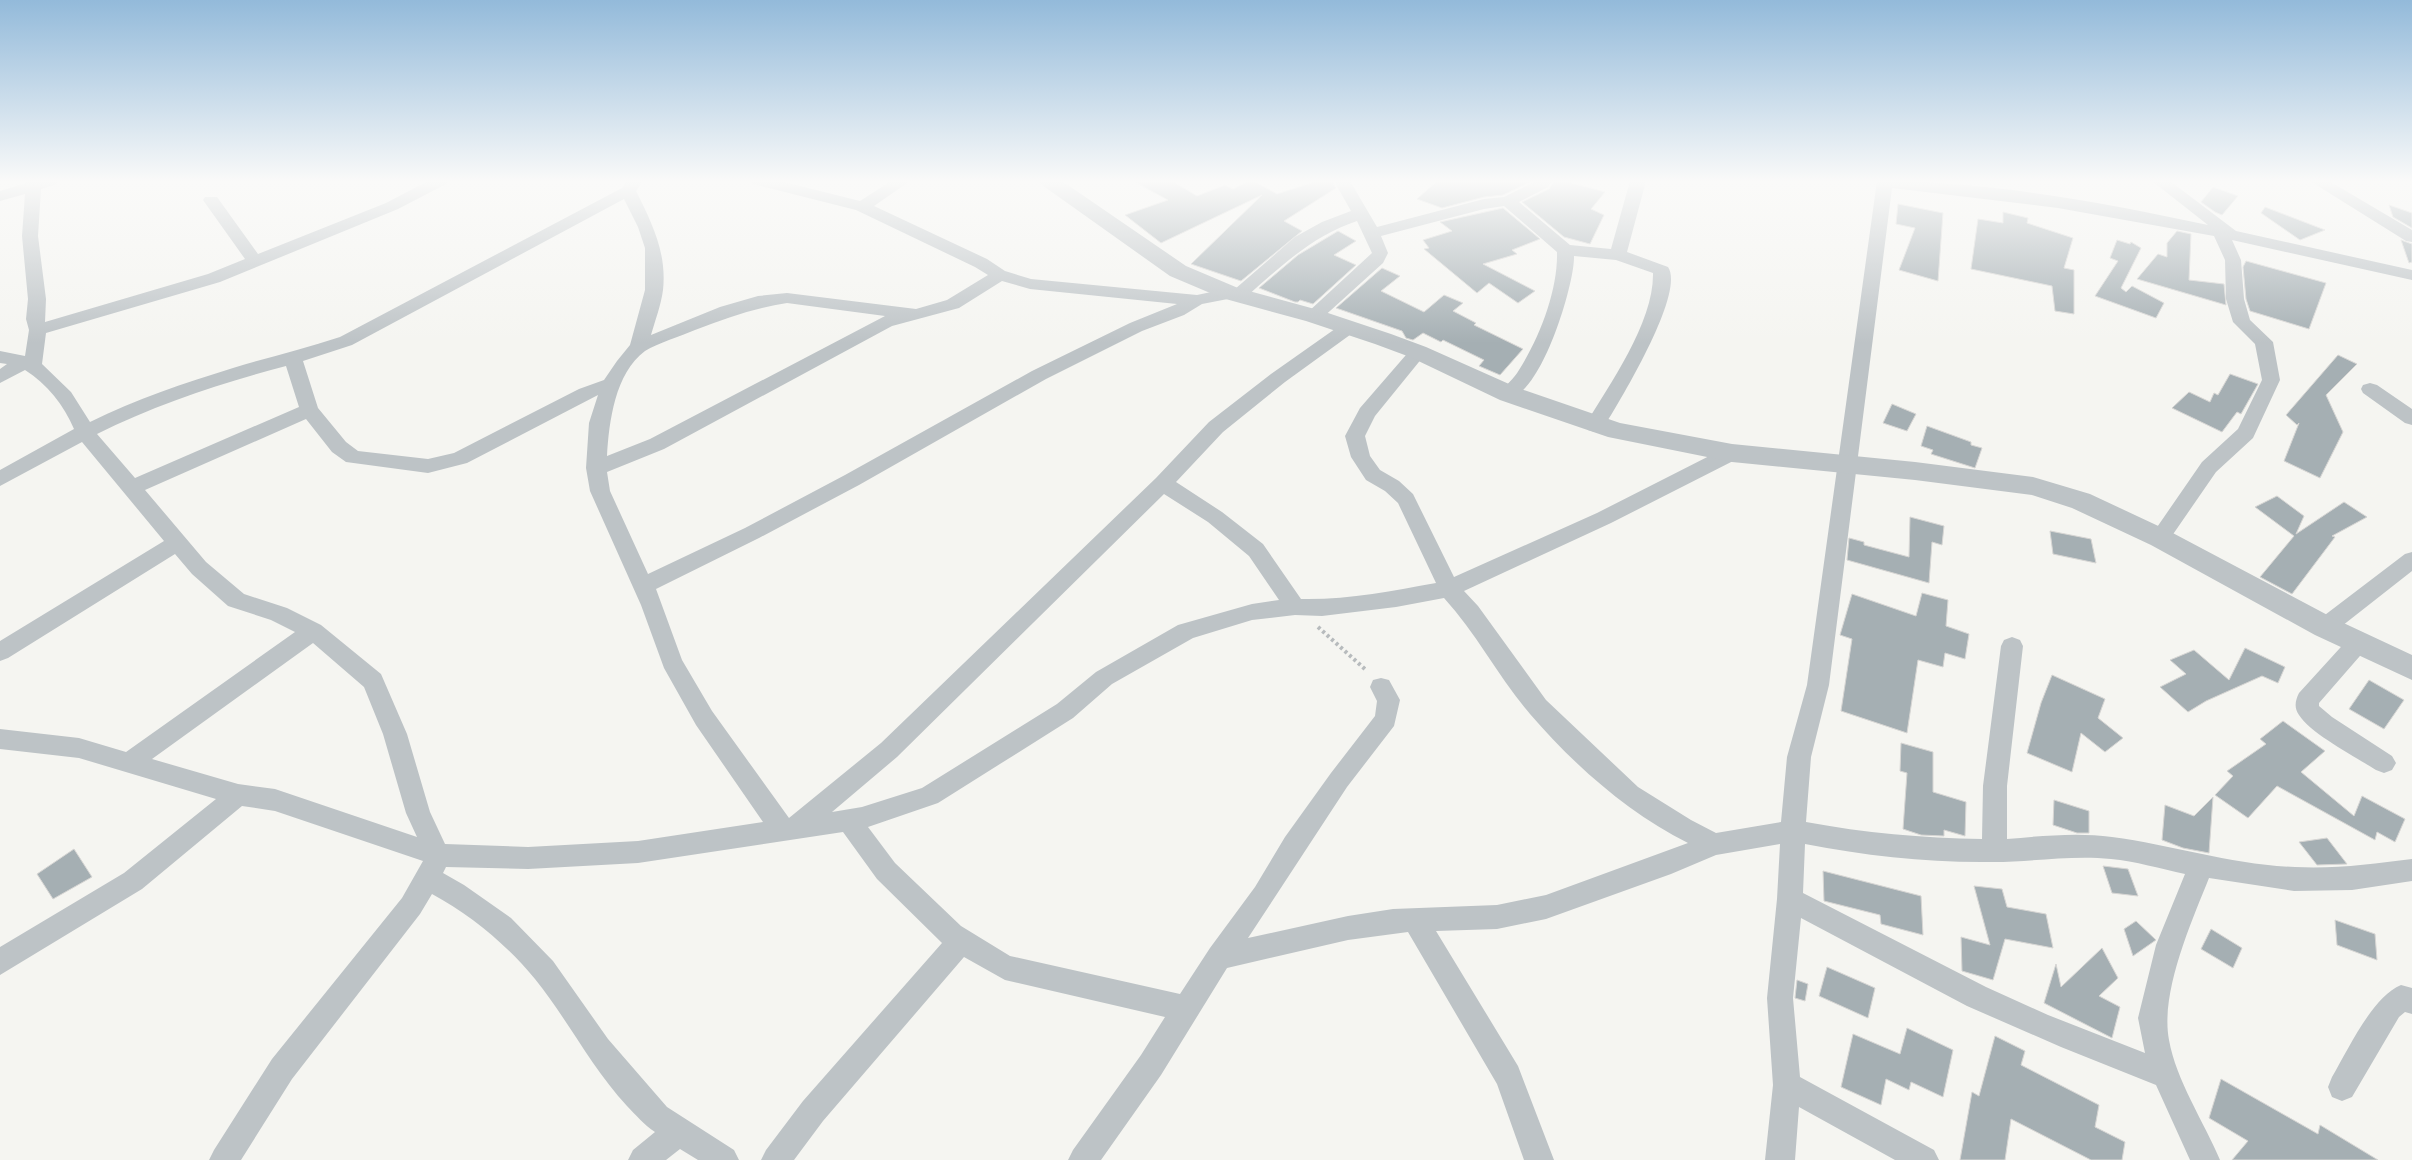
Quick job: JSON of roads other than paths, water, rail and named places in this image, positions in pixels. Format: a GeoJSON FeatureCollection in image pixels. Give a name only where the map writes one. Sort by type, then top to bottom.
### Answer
{"type":"FeatureCollection","features":[{"type":"Feature","properties":{"kind":"street"},"geometry":{"type":"LineString","coordinates":[[0,377],[28,364],[38,330],[35,319],[37,299],[30,235]]}},
{"type":"Feature","properties":{"kind":"street"},"geometry":{"type":"LineString","coordinates":[[236,235],[255,262]]}},
{"type":"Feature","properties":{"kind":"street"},"geometry":{"type":"LineString","coordinates":[[38,330],[214,278],[321,235]]}},
{"type":"Feature","properties":{"kind":"street"},"geometry":{"type":"LineString","coordinates":[[0,479],[85,432],[128,411],[247,370],[346,341],[541,235]]}},
{"type":"Feature","properties":{"kind":"street"},"geometry":{"type":"LineString","coordinates":[[639,347],[654,290],[652,248],[648,235]]}},
{"type":"Feature","properties":{"kind":"street"},"geometry":{"type":"LineString","coordinates":[[922,235],[981,263],[999,275],[1030,284],[1140,297],[1198,300],[1234,293],[1312,235]]}},
{"type":"Feature","properties":{"kind":"street"},"geometry":{"type":"LineString","coordinates":[[1127,235],[1178,271],[1234,293],[1314,316],[1418,352],[1508,394],[1595,425],[1646,438],[1732,453],[1849,464],[2033,486],[2081,502],[2160,538],[2325,627],[2412,668]]}},
{"type":"Feature","properties":{"kind":"street"},"geometry":{"type":"LineString","coordinates":[[1314,316],[1377,260],[1380,253],[1373,235]]}},
{"type":"Feature","properties":{"kind":"street"},"geometry":{"type":"LineString","coordinates":[[1548,235],[1565,250],[1618,255],[1650,265],[1662,271],[1663,286],[1637,350],[1612,400],[1595,425]]}},
{"type":"Feature","properties":{"kind":"street"},"geometry":{"type":"LineString","coordinates":[[1618,255],[1623,235]]}},
{"type":"Feature","properties":{"kind":"street"},"geometry":{"type":"LineString","coordinates":[[1780,1160],[1787,1085],[1780,998],[1790,899],[1799,757],[1818,685],[1849,464],[1878,235]]}},
{"type":"Feature","properties":{"kind":"street"},"geometry":{"type":"LineString","coordinates":[[2160,538],[2209,467],[2246,433],[2271,380],[2264,342],[2242,322],[2235,299],[2233,260],[2227,235]]}},
{"type":"Feature","properties":{"kind":"street"},"geometry":{"type":"LineString","coordinates":[[2234,235],[2289,249],[2412,275]]}},
{"type":"Feature","properties":{"kind":"street"},"geometry":{"type":"LineString","coordinates":[[1508,394],[1524,376],[1537,354],[1555,309],[1566,271],[1565,250]]}},
{"type":"Feature","properties":{"kind":"street"},"geometry":{"type":"LineString","coordinates":[[596,468],[657,444],[886,322],[958,302],[999,275]]}},
{"type":"Feature","properties":{"kind":"street"},"geometry":{"type":"LineString","coordinates":[[789,829],[704,718],[672,662],[643,586],[600,491],[596,468],[599,423],[611,384],[623,365],[639,347],[726,311],[758,302],[788,298],[912,314]]}},
{"type":"Feature","properties":{"kind":"street"},"geometry":{"type":"LineString","coordinates":[[643,586],[810,502],[1039,375],[1136,327],[1198,300]]}},
{"type":"Feature","properties":{"kind":"street"},"geometry":{"type":"LineString","coordinates":[[789,829],[889,750],[1163,483],[1216,427],[1278,378],[1348,328]]}},
{"type":"Feature","properties":{"kind":"street"},"geometry":{"type":"LineString","coordinates":[[1418,352],[1367,413],[1355,436],[1361,457],[1373,475],[1392,486],[1406,499],[1449,588],[1470,612],[1538,707],[1629,794],[1682,828],[1714,844]]}},
{"type":"Feature","properties":{"kind":"street"},"geometry":{"type":"LineString","coordinates":[[0,357],[28,364],[60,391],[79,417],[85,432],[199,568],[236,600],[279,614],[314,631],[373,681],[395,734],[433,867],[455,893],[502,927],[544,970],[598,1050],[657,1117],[724,1160]]}},
{"type":"Feature","properties":{"kind":"street"},"geometry":{"type":"LineString","coordinates":[[293,357],[309,410],[339,447],[353,457],[428,466],[460,458],[586,393],[611,384]]}},
{"type":"Feature","properties":{"kind":"street"},"geometry":{"type":"LineString","coordinates":[[2370,389],[2412,418]]}},
{"type":"Feature","properties":{"kind":"street"},"geometry":{"type":"LineString","coordinates":[[132,487],[309,410]]}},
{"type":"Feature","properties":{"kind":"street"},"geometry":{"type":"LineString","coordinates":[[0,739],[79,748],[238,795],[275,800],[433,867],[528,858],[638,852],[862,818],[929,796],[1065,711],[1104,678],[1186,632],[1252,612],[1295,607],[1322,608],[1396,599],[1449,588],[1604,518],[1732,453]]}},
{"type":"Feature","properties":{"kind":"street"},"geometry":{"type":"LineString","coordinates":[[1163,483],[1215,517],[1256,550],[1295,607]]}},
{"type":"Feature","properties":{"kind":"street"},"geometry":{"type":"LineString","coordinates":[[0,652],[178,542]]}},
{"type":"Feature","properties":{"kind":"street"},"geometry":{"type":"LineString","coordinates":[[2325,627],[2412,560]]}},
{"type":"Feature","properties":{"kind":"street"},"geometry":{"type":"LineString","coordinates":[[128,763],[314,631]]}},
{"type":"Feature","properties":{"kind":"street"},"geometry":{"type":"LineString","coordinates":[[2358,643],[2307,700],[2308,710],[2324,724],[2384,763]]}},
{"type":"Feature","properties":{"kind":"street"},"geometry":{"type":"LineString","coordinates":[[1994,852],[1995,786],[2012,646]]}},
{"type":"Feature","properties":{"kind":"street"},"geometry":{"type":"LineString","coordinates":[[1083,1160],[1151,1065],[1219,957],[1264,895],[1294,845],[1339,780],[1386,718],[1389,700],[1382,687]]}},
{"type":"Feature","properties":{"kind":"street"},"geometry":{"type":"LineString","coordinates":[[0,962],[133,881],[238,795]]}},
{"type":"Feature","properties":{"kind":"street"},"geometry":{"type":"LineString","coordinates":[[848,820],[886,871],[961,941],[1005,967],[1187,1009]]}},
{"type":"Feature","properties":{"kind":"street"},"geometry":{"type":"LineString","coordinates":[[1219,957],[1348,928],[1392,921],[1497,917],[1546,907],[1662,866],[1714,844],[1793,831],[1853,842],[1915,849],[1994,852],[2006,849],[2064,846],[2112,848],[2201,866],[2294,879],[2352,878],[2412,870]]}},
{"type":"Feature","properties":{"kind":"street"},"geometry":{"type":"LineString","coordinates":[[2201,866],[2169,945],[2152,1018],[2155,1042],[2166,1075],[2205,1160]]}},
{"type":"Feature","properties":{"kind":"street"},"geometry":{"type":"LineString","coordinates":[[224,1160],[282,1069],[411,906],[433,867]]}},
{"type":"Feature","properties":{"kind":"street"},"geometry":{"type":"LineString","coordinates":[[1790,899],[1841,923],[1915,966],[2047,1029],[2166,1075]]}},
{"type":"Feature","properties":{"kind":"street"},"geometry":{"type":"LineString","coordinates":[[1415,921],[1508,1076],[1539,1160]]}},
{"type":"Feature","properties":{"kind":"street"},"geometry":{"type":"LineString","coordinates":[[776,1160],[813,1111],[961,941]]}},
{"type":"Feature","properties":{"kind":"street"},"geometry":{"type":"LineString","coordinates":[[2342,1087],[2389,1008],[2401,998],[2412,1000]]}},
{"type":"Feature","properties":{"kind":"street"},"geometry":{"type":"LineString","coordinates":[[1787,1085],[1924,1160]]}},
{"type":"Feature","properties":{"kind":"street"},"geometry":{"type":"LineString","coordinates":[[643,1160],[679,1131]]}}]}
